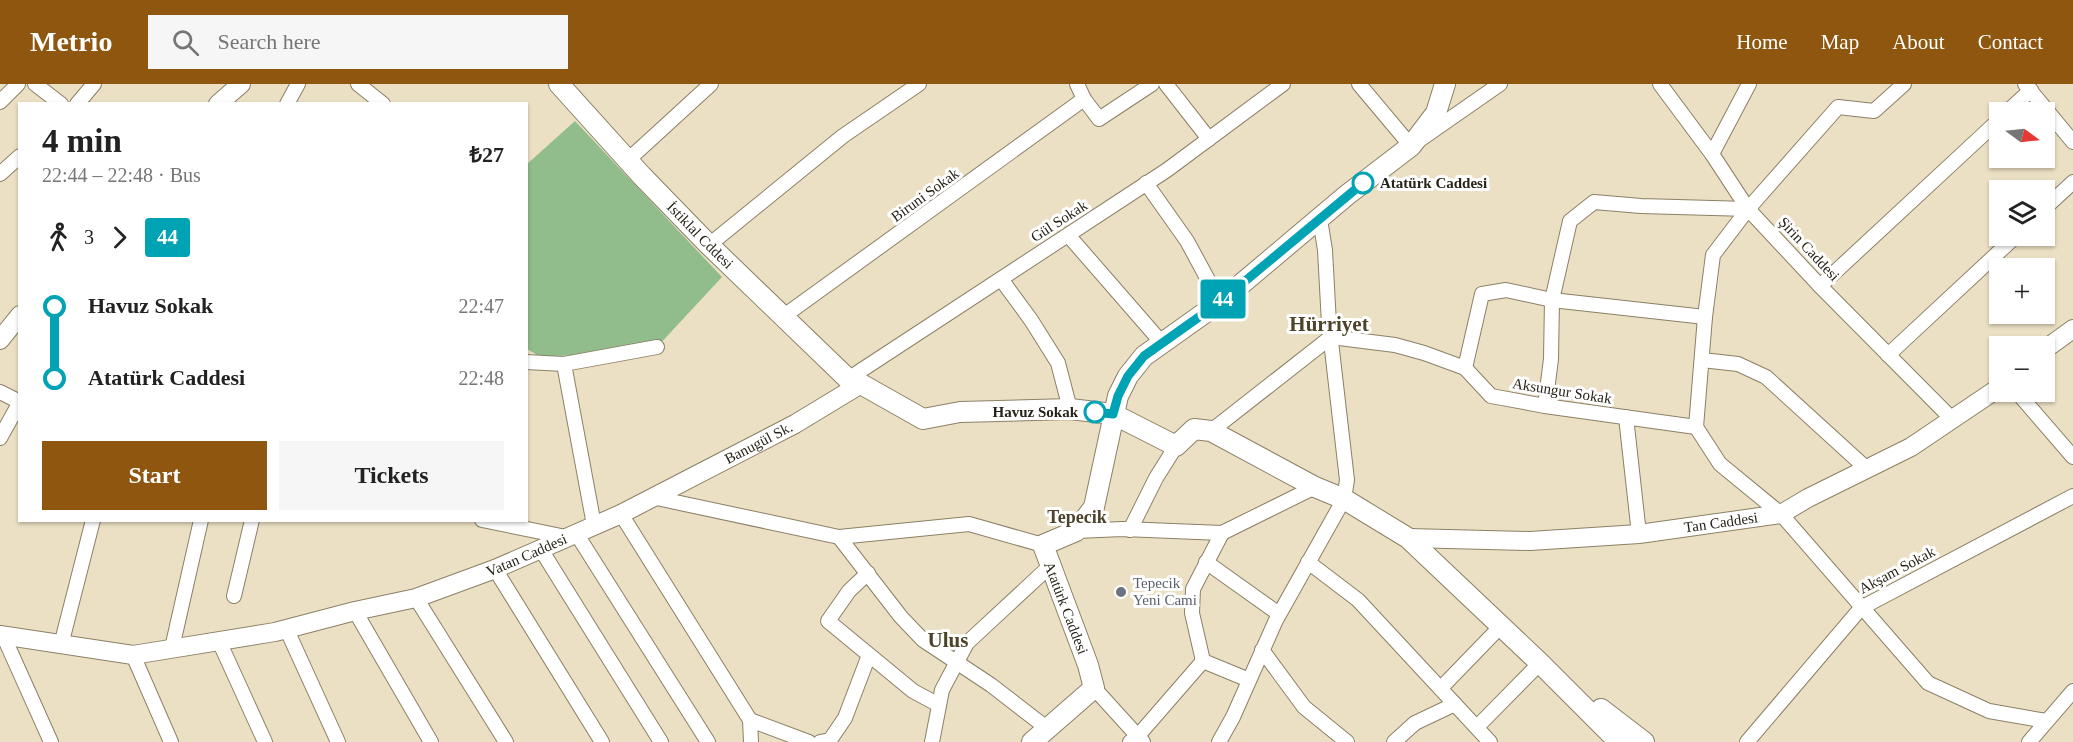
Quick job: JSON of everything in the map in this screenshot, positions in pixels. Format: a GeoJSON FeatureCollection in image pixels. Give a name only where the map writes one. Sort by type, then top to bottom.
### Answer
{"type":"FeatureCollection","features":[{"type":"Feature","properties":{"kind":"main road","name":"İstiklal Cddesi"},"geometry":{"type":"LineString","coordinates":[[560,84],[709,245],[854,382],[923,419],[960,412],[1070,409],[1113,414]]}},
{"type":"Feature","properties":{"kind":"main road"},"geometry":{"type":"LineString","coordinates":[[1076,531],[1094,507],[1118,396],[1128,376],[1144,356],[1220,302],[1347,195],[1411,146],[1436,113],[1445,84]]}},
{"type":"Feature","properties":{"kind":"main road"},"geometry":{"type":"LineString","coordinates":[[1113,414],[1176,446],[1194,429],[1211,431],[1315,487],[1344,499],[1408,538],[1542,665],[1619,742]]}},
{"type":"Feature","properties":{"kind":"main road","name":"Atatürk Caddesi"},"geometry":{"type":"LineString","coordinates":[[1076,531],[1043,545],[1088,664],[1094,688]]}},
{"type":"Feature","properties":{"kind":"main road"},"geometry":{"type":"LineString","coordinates":[[1542,665],[1644,742]]}},
{"type":"Feature","properties":{"kind":"main road"},"geometry":{"type":"LineString","coordinates":[[1040,738],[1094,688]]}},
{"type":"Feature","properties":{"kind":"street"},"geometry":{"type":"LineString","coordinates":[[0,102],[18,84]]}},
{"type":"Feature","properties":{"kind":"street"},"geometry":{"type":"LineString","coordinates":[[35,84],[58,102]]}},
{"type":"Feature","properties":{"kind":"street"},"geometry":{"type":"LineString","coordinates":[[79,102],[94,84]]}},
{"type":"Feature","properties":{"kind":"street"},"geometry":{"type":"LineString","coordinates":[[220,102],[241,84]]}},
{"type":"Feature","properties":{"kind":"street"},"geometry":{"type":"LineString","coordinates":[[288,102],[298,84]]}},
{"type":"Feature","properties":{"kind":"street"},"geometry":{"type":"LineString","coordinates":[[358,84],[380,102]]}},
{"type":"Feature","properties":{"kind":"street"},"geometry":{"type":"LineString","coordinates":[[628,160],[711,84]]}},
{"type":"Feature","properties":{"kind":"street"},"geometry":{"type":"LineString","coordinates":[[709,245],[843,136],[919,84]]}},
{"type":"Feature","properties":{"kind":"street"},"geometry":{"type":"LineString","coordinates":[[1077,84],[1084,99],[1099,119],[1152,84]]}},
{"type":"Feature","properties":{"kind":"street"},"geometry":{"type":"LineString","coordinates":[[1166,84],[1209,139]]}},
{"type":"Feature","properties":{"kind":"street","name":"Gül Sokak"},"geometry":{"type":"LineString","coordinates":[[854,382],[1001,279],[1146,183],[1283,84]]}},
{"type":"Feature","properties":{"kind":"street"},"geometry":{"type":"LineString","coordinates":[[1359,84],[1411,146],[1500,84]]}},
{"type":"Feature","properties":{"kind":"street"},"geometry":{"type":"LineString","coordinates":[[1712,154],[1749,84]]}},
{"type":"Feature","properties":{"kind":"street"},"geometry":{"type":"LineString","coordinates":[[1904,84],[1874,111],[1838,107],[1748,209],[1713,255],[1705,317],[1696,427],[1720,464],[1781,514],[1928,682],[1989,711],[2046,721]]}},
{"type":"Feature","properties":{"kind":"street","name":"Şirin Caddesi"},"geometry":{"type":"LineString","coordinates":[[1668,87],[1748,209],[1820,286],[1953,420]]}},
{"type":"Feature","properties":{"kind":"street"},"geometry":{"type":"LineString","coordinates":[[2015,102],[2028,87],[2073,142]]}},
{"type":"Feature","properties":{"kind":"street","name":"Biruni Sokak"},"geometry":{"type":"LineString","coordinates":[[784,316],[1084,99]]}},
{"type":"Feature","properties":{"kind":"street"},"geometry":{"type":"LineString","coordinates":[[1820,286],[1989,129]]}},
{"type":"Feature","properties":{"kind":"street"},"geometry":{"type":"LineString","coordinates":[[0,174],[18,158]]}},
{"type":"Feature","properties":{"kind":"street"},"geometry":{"type":"LineString","coordinates":[[2055,199],[2073,182]]}},
{"type":"Feature","properties":{"kind":"street"},"geometry":{"type":"LineString","coordinates":[[1146,183],[1187,242],[1220,302]]}},
{"type":"Feature","properties":{"kind":"street"},"geometry":{"type":"LineString","coordinates":[[1545,406],[1551,359],[1552,300],[1570,221],[1594,202],[1641,206],[1748,209]]}},
{"type":"Feature","properties":{"kind":"street"},"geometry":{"type":"LineString","coordinates":[[1219,742],[1233,717],[1279,614],[1344,499],[1347,480],[1320,219]]}},
{"type":"Feature","properties":{"kind":"street"},"geometry":{"type":"LineString","coordinates":[[1068,235],[1162,343]]}},
{"type":"Feature","properties":{"kind":"street"},"geometry":{"type":"LineString","coordinates":[[1888,355],[2005,246]]}},
{"type":"Feature","properties":{"kind":"street"},"geometry":{"type":"LineString","coordinates":[[1001,279],[1031,320],[1058,363],[1070,409]]}},
{"type":"Feature","properties":{"kind":"street"},"geometry":{"type":"LineString","coordinates":[[1465,368],[1482,294],[1506,290],[1552,300],[1705,317]]}},
{"type":"Feature","properties":{"kind":"street"},"geometry":{"type":"LineString","coordinates":[[0,340],[18,318]]}},
{"type":"Feature","properties":{"kind":"street"},"geometry":{"type":"LineString","coordinates":[[2055,342],[2073,329]]}},
{"type":"Feature","properties":{"kind":"street"},"geometry":{"type":"LineString","coordinates":[[1211,431],[1331,337]]}},
{"type":"Feature","properties":{"kind":"street","name":"Aksungur Sokak"},"geometry":{"type":"LineString","coordinates":[[1331,337],[1395,345],[1465,368],[1491,396],[1545,406],[1696,427]]}},
{"type":"Feature","properties":{"kind":"street"},"geometry":{"type":"LineString","coordinates":[[528,362],[564,364],[657,347]]}},
{"type":"Feature","properties":{"kind":"street"},"geometry":{"type":"LineString","coordinates":[[1702,360],[1738,364],[1766,377],[1867,469]]}},
{"type":"Feature","properties":{"kind":"street"},"geometry":{"type":"LineString","coordinates":[[564,364],[594,525]]}},
{"type":"Feature","properties":{"kind":"street","name":"Banugül Sk."},"geometry":{"type":"LineString","coordinates":[[652,497],[795,424],[854,382]]}},
{"type":"Feature","properties":{"kind":"street"},"geometry":{"type":"LineString","coordinates":[[0,392],[18,401]]}},
{"type":"Feature","properties":{"kind":"street","name":"Tan Caddesi"},"geometry":{"type":"LineString","coordinates":[[1408,538],[1530,541],[1639,534],[1781,514],[1808,498],[1911,447],[1989,395]]}},
{"type":"Feature","properties":{"kind":"street"},"geometry":{"type":"LineString","coordinates":[[2026,402],[2073,457]]}},
{"type":"Feature","properties":{"kind":"street"},"geometry":{"type":"LineString","coordinates":[[0,438],[18,406]]}},
{"type":"Feature","properties":{"kind":"street"},"geometry":{"type":"LineString","coordinates":[[1626,417],[1639,534]]}},
{"type":"Feature","properties":{"kind":"street"},"geometry":{"type":"LineString","coordinates":[[1130,530],[1156,478],[1176,446]]}},
{"type":"Feature","properties":{"kind":"street"},"geometry":{"type":"LineString","coordinates":[[1076,531],[1222,533],[1315,487]]}},
{"type":"Feature","properties":{"kind":"street","name":"Akşam Sokak"},"geometry":{"type":"LineString","coordinates":[[1747,742],[1861,608],[2073,496]]}},
{"type":"Feature","properties":{"kind":"street"},"geometry":{"type":"LineString","coordinates":[[652,497],[839,537],[969,524],[1043,545]]}},
{"type":"Feature","properties":{"kind":"street","name":"Vatan Caddesi"},"geometry":{"type":"LineString","coordinates":[[2,635],[133,655],[286,628],[416,598],[495,569],[621,514],[652,497]]}},
{"type":"Feature","properties":{"kind":"street"},"geometry":{"type":"LineString","coordinates":[[621,514],[750,720],[751,742]]}},
{"type":"Feature","properties":{"kind":"street"},"geometry":{"type":"LineString","coordinates":[[61,645],[92,522]]}},
{"type":"Feature","properties":{"kind":"street"},"geometry":{"type":"LineString","coordinates":[[172,648],[201,522]]}},
{"type":"Feature","properties":{"kind":"street"},"geometry":{"type":"LineString","coordinates":[[234,596],[252,522]]}},
{"type":"Feature","properties":{"kind":"street"},"geometry":{"type":"LineString","coordinates":[[494,522],[571,535],[708,742]]}},
{"type":"Feature","properties":{"kind":"street"},"geometry":{"type":"LineString","coordinates":[[1203,661],[1192,613],[1193,589],[1222,533]]}},
{"type":"Feature","properties":{"kind":"street"},"geometry":{"type":"LineString","coordinates":[[839,537],[901,617],[923,640],[991,685],[1040,738]]}},
{"type":"Feature","properties":{"kind":"street"},"geometry":{"type":"LineString","coordinates":[[540,548],[661,742]]}},
{"type":"Feature","properties":{"kind":"street"},"geometry":{"type":"LineString","coordinates":[[1206,562],[1279,614]]}},
{"type":"Feature","properties":{"kind":"street"},"geometry":{"type":"LineString","coordinates":[[1308,562],[1358,600],[1490,742]]}},
{"type":"Feature","properties":{"kind":"street"},"geometry":{"type":"LineString","coordinates":[[932,742],[942,690],[967,643],[1050,566]]}},
{"type":"Feature","properties":{"kind":"street"},"geometry":{"type":"LineString","coordinates":[[495,569],[602,742]]}},
{"type":"Feature","properties":{"kind":"street"},"geometry":{"type":"LineString","coordinates":[[868,573],[849,591],[828,621],[913,691],[939,705]]}},
{"type":"Feature","properties":{"kind":"street"},"geometry":{"type":"LineString","coordinates":[[416,598],[506,742]]}},
{"type":"Feature","properties":{"kind":"street"},"geometry":{"type":"LineString","coordinates":[[355,611],[430,742]]}},
{"type":"Feature","properties":{"kind":"street"},"geometry":{"type":"LineString","coordinates":[[1394,742],[1449,696],[1501,626]]}},
{"type":"Feature","properties":{"kind":"street"},"geometry":{"type":"LineString","coordinates":[[286,628],[338,742]]}},
{"type":"Feature","properties":{"kind":"street"},"geometry":{"type":"LineString","coordinates":[[2,635],[51,742]]}},
{"type":"Feature","properties":{"kind":"street"},"geometry":{"type":"LineString","coordinates":[[219,641],[265,742]]}},
{"type":"Feature","properties":{"kind":"street"},"geometry":{"type":"LineString","coordinates":[[1262,650],[1304,707],[1347,742]]}},
{"type":"Feature","properties":{"kind":"street"},"geometry":{"type":"LineString","coordinates":[[133,655],[171,742]]}},
{"type":"Feature","properties":{"kind":"street"},"geometry":{"type":"LineString","coordinates":[[820,742],[830,740],[845,718],[869,655]]}},
{"type":"Feature","properties":{"kind":"street"},"geometry":{"type":"LineString","coordinates":[[1203,661],[1249,680]]}},
{"type":"Feature","properties":{"kind":"street"},"geometry":{"type":"LineString","coordinates":[[1094,688],[1137,740],[1203,661]]}},
{"type":"Feature","properties":{"kind":"street"},"geometry":{"type":"LineString","coordinates":[[1477,728],[1542,665]]}},
{"type":"Feature","properties":{"kind":"street"},"geometry":{"type":"LineString","coordinates":[[2029,742],[2073,691]]}},
{"type":"Feature","properties":{"kind":"street"},"geometry":{"type":"LineString","coordinates":[[750,720],[809,742]]}},
{"type":"Feature","properties":{"kind":"green space"},"geometry":{"type":"Polygon","coordinates":[[[575,121],[722,277],[657,347],[605,355],[539,356],[528,350],[528,163],[575,121]]]}},
{"type":"Feature","properties":{"kind":"bus line","name":"44"},"geometry":{"type":"LineString","coordinates":[[1095,412],[1113,414],[1118,396],[1128,376],[1144,356],[1220,302],[1363,183]]}},
{"type":"Feature","properties":{"kind":"place","name":"Atatürk Caddesi"},"geometry":{"type":"Point","coordinates":[1363,183]}},
{"type":"Feature","properties":{"kind":"place","name":"Havuz Sokak"},"geometry":{"type":"Point","coordinates":[1095,412]}},
{"type":"Feature","properties":{"kind":"place","name":"Tepecik Yeni Cami"},"geometry":{"type":"Point","coordinates":[1121,592]}},
{"type":"Feature","properties":{"kind":"district","name":"Hürriyet"},"geometry":{"type":"Point","coordinates":[1329,324]}},
{"type":"Feature","properties":{"kind":"district","name":"Tepecik"},"geometry":{"type":"Point","coordinates":[1077,517]}},
{"type":"Feature","properties":{"kind":"district","name":"Ulus"},"geometry":{"type":"Point","coordinates":[948,640]}}]}
